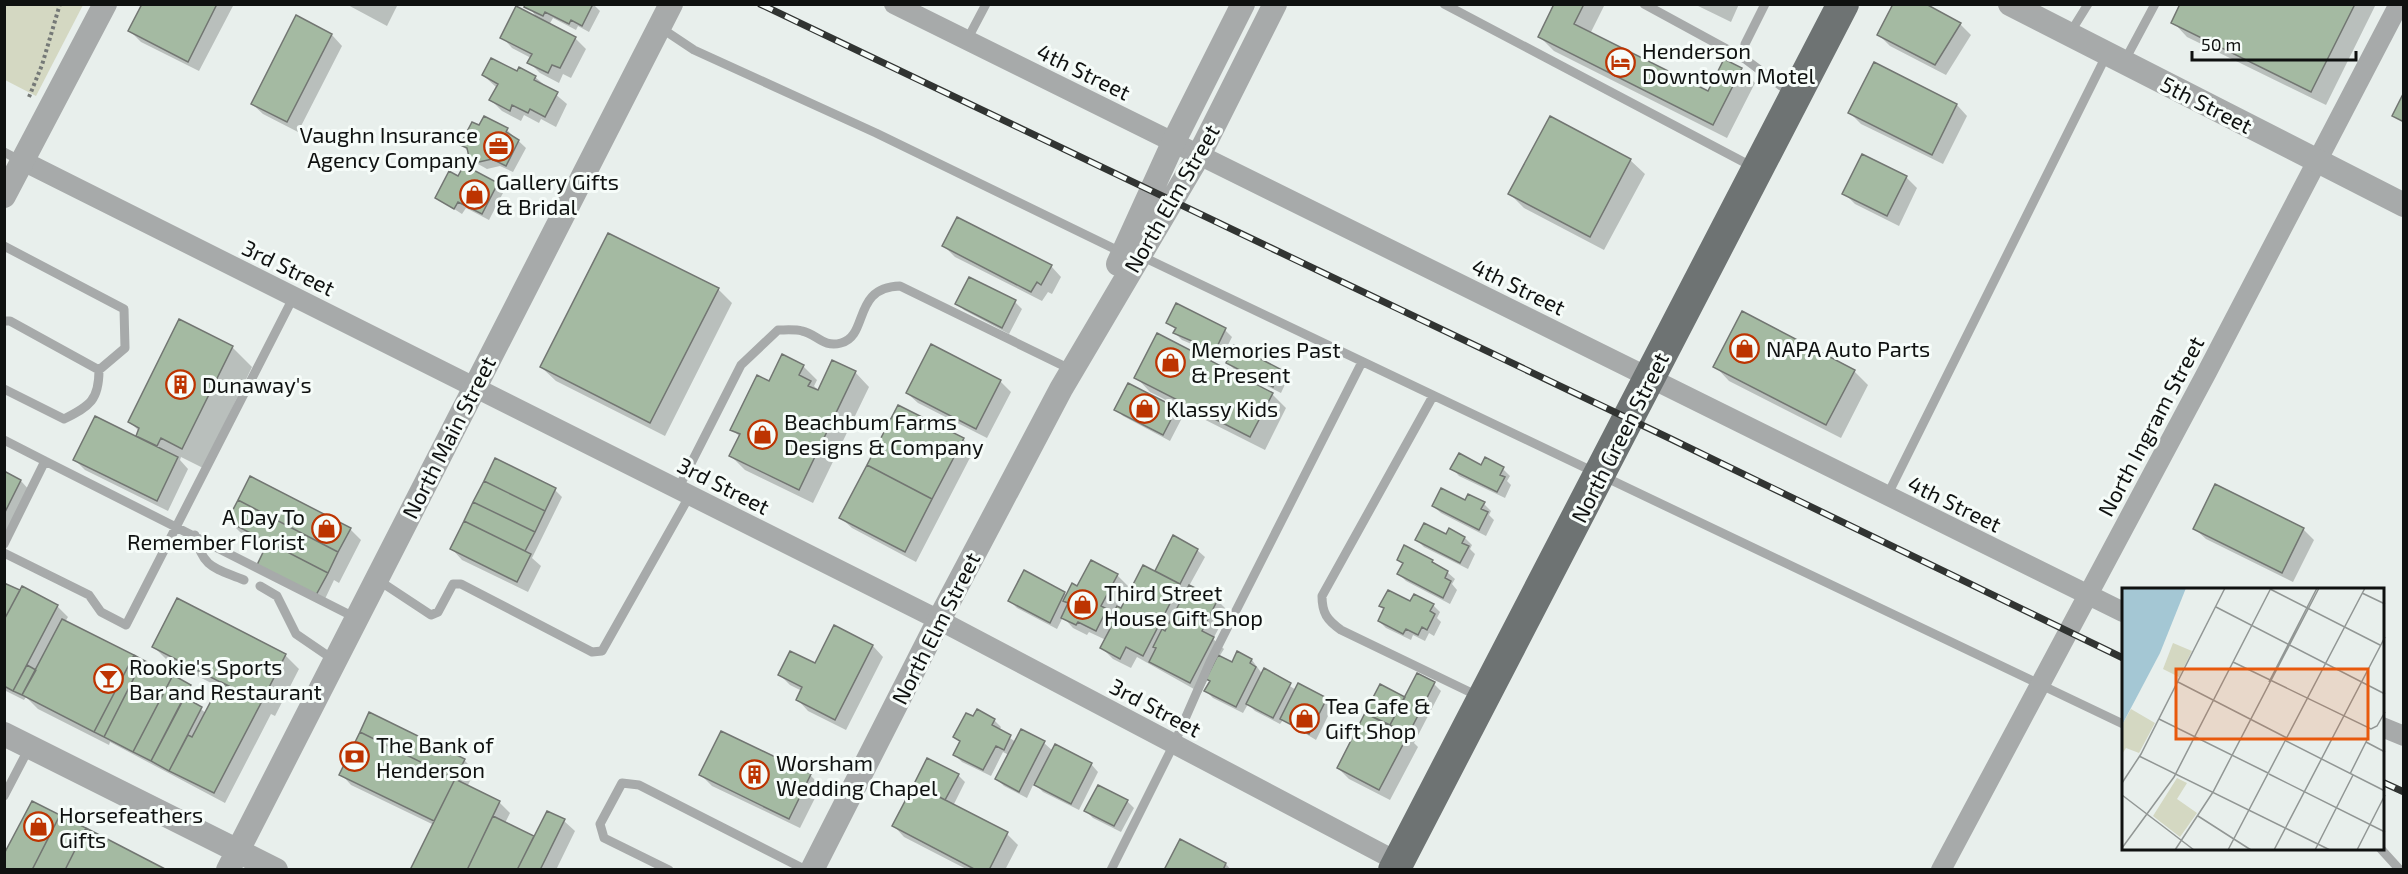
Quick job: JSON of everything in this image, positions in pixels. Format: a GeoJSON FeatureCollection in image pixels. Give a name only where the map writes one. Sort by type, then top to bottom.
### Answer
{"type":"FeatureCollection","features":[{"type":"Feature","properties":{"kind":"main road","name":"North Green Street"},"geometry":{"type":"LineString","coordinates":[[1396,866],[1843,4]]}},
{"type":"Feature","properties":{"kind":"street"},"geometry":{"type":"LineString","coordinates":[[4,196],[14,157],[105,4]]}},
{"type":"Feature","properties":{"kind":"street","name":"North Main Street"},"geometry":{"type":"LineString","coordinates":[[233,860],[671,4]]}},
{"type":"Feature","properties":{"kind":"street","name":"4th Street"},"geometry":{"type":"LineString","coordinates":[[894,4],[2122,612]]}},
{"type":"Feature","properties":{"kind":"street","name":"North Elm Street"},"geometry":{"type":"LineString","coordinates":[[1131,254],[1174,141],[1244,4]]}},
{"type":"Feature","properties":{"kind":"street","name":"North Elm Street"},"geometry":{"type":"LineString","coordinates":[[812,870],[939,620],[1131,254],[1199,154],[1275,4]]}},
{"type":"Feature","properties":{"kind":"street","name":"5th Street"},"geometry":{"type":"LineString","coordinates":[[2010,4],[2403,205]]}},
{"type":"Feature","properties":{"kind":"street","name":"North Ingram Street"},"geometry":{"type":"LineString","coordinates":[[1941,870],[2086,594],[2207,372],[2399,4]]}},
{"type":"Feature","properties":{"kind":"street","name":"3rd Street"},"geometry":{"type":"LineString","coordinates":[[14,157],[939,620],[1174,744],[1396,866]]}},
{"type":"Feature","properties":{"kind":"street"},"geometry":{"type":"LineString","coordinates":[[2384,728],[2403,736]]}},
{"type":"Feature","properties":{"kind":"street"},"geometry":{"type":"LineString","coordinates":[[4,734],[233,860],[276,870]]}},
{"type":"Feature","properties":{"kind":"lane"},"geometry":{"type":"LineString","coordinates":[[968,40],[986,4]]}},
{"type":"Feature","properties":{"kind":"lane"},"geometry":{"type":"LineString","coordinates":[[1444,4],[1757,170]]}},
{"type":"Feature","properties":{"kind":"lane"},"geometry":{"type":"LineString","coordinates":[[1644,4],[1745,59],[1796,97]]}},
{"type":"Feature","properties":{"kind":"lane"},"geometry":{"type":"LineString","coordinates":[[1745,59],[1745,45],[1765,4]]}},
{"type":"Feature","properties":{"kind":"lane"},"geometry":{"type":"LineString","coordinates":[[2069,35],[2088,4]]}},
{"type":"Feature","properties":{"kind":"lane"},"geometry":{"type":"LineString","coordinates":[[1887,496],[2115,58],[2155,4]]}},
{"type":"Feature","properties":{"kind":"lane"},"geometry":{"type":"LineString","coordinates":[[659,27],[694,50],[876,133],[1362,362],[2122,724]]}},
{"type":"Feature","properties":{"kind":"lane"},"geometry":{"type":"LineString","coordinates":[[4,246],[124,309],[125,348],[99,370],[99,389],[86,408],[64,419],[4,389]]}},
{"type":"Feature","properties":{"kind":"lane"},"geometry":{"type":"LineString","coordinates":[[376,579],[431,615],[438,612],[453,584],[461,584],[592,652],[602,651],[684,492],[741,365],[758,346],[778,330],[803,331],[825,344],[843,343],[852,336],[873,295],[883,286],[900,286],[1065,379]]}},
{"type":"Feature","properties":{"kind":"lane"},"geometry":{"type":"LineString","coordinates":[[4,553],[89,595],[101,612],[126,626],[294,296]]}},
{"type":"Feature","properties":{"kind":"lane"},"geometry":{"type":"LineString","coordinates":[[4,321],[10,321],[99,370]]}},
{"type":"Feature","properties":{"kind":"lane"},"geometry":{"type":"LineString","coordinates":[[1111,870],[1174,744],[1210,662],[1362,362]]}},
{"type":"Feature","properties":{"kind":"lane"},"geometry":{"type":"LineString","coordinates":[[1433,396],[1322,596],[1322,609],[1328,621],[1341,630],[1483,699]]}},
{"type":"Feature","properties":{"kind":"lane"},"geometry":{"type":"LineString","coordinates":[[4,440],[356,618]]}},
{"type":"Feature","properties":{"kind":"lane"},"geometry":{"type":"LineString","coordinates":[[4,544],[45,461]]}},
{"type":"Feature","properties":{"kind":"lane"},"geometry":{"type":"LineString","coordinates":[[195,536],[200,555],[211,566],[244,580]]}},
{"type":"Feature","properties":{"kind":"lane"},"geometry":{"type":"LineString","coordinates":[[260,586],[277,596],[296,634],[334,660]]}},
{"type":"Feature","properties":{"kind":"lane"},"geometry":{"type":"LineString","coordinates":[[4,796],[30,747]]}},
{"type":"Feature","properties":{"kind":"lane"},"geometry":{"type":"LineString","coordinates":[[669,870],[604,838],[600,824],[622,783],[639,785],[806,870]]}},
{"type":"Feature","properties":{"kind":"lane"},"geometry":{"type":"LineString","coordinates":[[2381,850],[2400,870]]}},
{"type":"Feature","properties":{"kind":"path"},"geometry":{"type":"LineString","coordinates":[[30,88],[42,65],[60,4]]}},
{"type":"Feature","properties":{"kind":"green space"},"geometry":{"type":"Polygon","coordinates":[[[4,5],[83,5],[36,96],[5,80],[4,5]]]}},
{"type":"Feature","properties":{"kind":"building"},"geometry":{"type":"Polygon","coordinates":[[[142,4],[217,4],[188,62],[128,31],[142,4]]]}},
{"type":"Feature","properties":{"kind":"building"},"geometry":{"type":"Polygon","coordinates":[[[525,4],[593,4],[582,26],[571,20],[569,24],[545,12],[543,16],[524,7],[525,4]]]}},
{"type":"Feature","properties":{"kind":"building","name":"Henderson Downtown Motel"},"geometry":{"type":"Polygon","coordinates":[[[1554,4],[1584,4],[1574,24],[1708,91],[1724,59],[1742,68],[1713,125],[1538,37],[1554,4]]]}},
{"type":"Feature","properties":{"kind":"building"},"geometry":{"type":"Polygon","coordinates":[[[1893,4],[1926,4],[1961,23],[1935,65],[1877,35],[1893,4]]]}},
{"type":"Feature","properties":{"kind":"building"},"geometry":{"type":"Polygon","coordinates":[[[2180,4],[2355,4],[2311,92],[2171,23],[2180,4]]]}},
{"type":"Feature","properties":{"kind":"building"},"geometry":{"type":"Polygon","coordinates":[[[516,6],[576,37],[560,68],[552,65],[548,73],[527,63],[532,54],[500,38],[516,6]]]}},
{"type":"Feature","properties":{"kind":"building"},"geometry":{"type":"Polygon","coordinates":[[[296,15],[332,34],[287,122],[251,104],[296,15]]]}},
{"type":"Feature","properties":{"kind":"building"},"geometry":{"type":"Polygon","coordinates":[[[491,58],[517,71],[519,67],[536,76],[534,80],[558,92],[545,117],[530,109],[528,113],[512,105],[510,111],[489,100],[498,84],[482,75],[491,58]]]}},
{"type":"Feature","properties":{"kind":"building"},"geometry":{"type":"Polygon","coordinates":[[[1874,62],[1957,104],[1932,155],[1848,113],[1874,62]]]}},
{"type":"Feature","properties":{"kind":"building"},"geometry":{"type":"Polygon","coordinates":[[[2404,92],[2404,122],[2392,116],[2404,92]]]}},
{"type":"Feature","properties":{"kind":"building"},"geometry":{"type":"Polygon","coordinates":[[[484,116],[508,128],[506,132],[519,140],[506,166],[492,159],[479,162],[469,157],[467,148],[460,145],[472,122],[479,125],[484,116]]]}},
{"type":"Feature","properties":{"kind":"building"},"geometry":{"type":"Polygon","coordinates":[[[1550,116],[1631,159],[1590,237],[1508,194],[1550,116]]]}},
{"type":"Feature","properties":{"kind":"building"},"geometry":{"type":"Polygon","coordinates":[[[1862,154],[1907,176],[1887,216],[1842,194],[1862,154]]]}},
{"type":"Feature","properties":{"kind":"building"},"geometry":{"type":"Polygon","coordinates":[[[464,165],[498,183],[482,214],[458,202],[454,209],[435,198],[449,171],[458,176],[464,165]]]}},
{"type":"Feature","properties":{"kind":"building"},"geometry":{"type":"Polygon","coordinates":[[[957,217],[1052,265],[1041,285],[1037,282],[1031,292],[942,246],[957,217]]]}},
{"type":"Feature","properties":{"kind":"building"},"geometry":{"type":"Polygon","coordinates":[[[608,233],[719,288],[650,423],[540,367],[608,233]]]}},
{"type":"Feature","properties":{"kind":"building"},"geometry":{"type":"Polygon","coordinates":[[[969,277],[1016,300],[1002,328],[955,304],[969,277]]]}},
{"type":"Feature","properties":{"kind":"building"},"geometry":{"type":"Polygon","coordinates":[[[1176,303],[1226,328],[1215,351],[1173,333],[1176,328],[1166,323],[1176,303]]]}},
{"type":"Feature","properties":{"kind":"building"},"geometry":{"type":"Polygon","coordinates":[[[1742,311],[1855,370],[1826,425],[1713,367],[1742,311]]]}},
{"type":"Feature","properties":{"kind":"building","name":"Dunaway's"},"geometry":{"type":"Polygon","coordinates":[[[179,319],[233,346],[182,449],[161,438],[157,446],[136,436],[139,428],[128,422],[179,319]]]}},
{"type":"Feature","properties":{"kind":"building"},"geometry":{"type":"Polygon","coordinates":[[[1157,333],[1273,393],[1250,437],[1134,378],[1157,333]]]}},
{"type":"Feature","properties":{"kind":"building"},"geometry":{"type":"Polygon","coordinates":[[[931,344],[1001,380],[976,429],[906,393],[931,344]]]}},
{"type":"Feature","properties":{"kind":"building"},"geometry":{"type":"Polygon","coordinates":[[[1234,345],[1282,370],[1273,387],[1226,363],[1234,345]]]}},
{"type":"Feature","properties":{"kind":"building"},"geometry":{"type":"Polygon","coordinates":[[[782,354],[804,365],[799,375],[811,381],[808,386],[818,390],[832,360],[856,371],[799,490],[729,456],[740,434],[730,430],[757,375],[769,381],[782,354]]]}},
{"type":"Feature","properties":{"kind":"building"},"geometry":{"type":"Polygon","coordinates":[[[1128,383],[1177,408],[1163,435],[1114,410],[1128,383]]]}},
{"type":"Feature","properties":{"kind":"building"},"geometry":{"type":"Polygon","coordinates":[[[898,405],[964,438],[932,499],[867,465],[898,405]]]}},
{"type":"Feature","properties":{"kind":"building"},"geometry":{"type":"Polygon","coordinates":[[[95,416],[178,457],[157,501],[73,460],[95,416]]]}},
{"type":"Feature","properties":{"kind":"building"},"geometry":{"type":"Polygon","coordinates":[[[1459,453],[1481,465],[1485,457],[1504,467],[1500,475],[1505,477],[1497,492],[1450,469],[1459,453]]]}},
{"type":"Feature","properties":{"kind":"building"},"geometry":{"type":"Polygon","coordinates":[[[495,458],[556,488],[545,511],[484,481],[495,458]]]}},
{"type":"Feature","properties":{"kind":"building"},"geometry":{"type":"Polygon","coordinates":[[[867,465],[932,499],[905,552],[839,518],[867,465]]]}},
{"type":"Feature","properties":{"kind":"building"},"geometry":{"type":"Polygon","coordinates":[[[4,471],[21,480],[4,514],[4,471]]]}},
{"type":"Feature","properties":{"kind":"building"},"geometry":{"type":"Polygon","coordinates":[[[250,476],[351,528],[338,552],[238,500],[250,476]]]}},
{"type":"Feature","properties":{"kind":"building"},"geometry":{"type":"Polygon","coordinates":[[[484,481],[545,511],[535,532],[473,502],[484,481]]]}},
{"type":"Feature","properties":{"kind":"building"},"geometry":{"type":"Polygon","coordinates":[[[2215,484],[2304,528],[2282,573],[2193,529],[2215,484]]]}},
{"type":"Feature","properties":{"kind":"building"},"geometry":{"type":"Polygon","coordinates":[[[1441,488],[1465,500],[1468,494],[1485,502],[1481,509],[1488,512],[1479,530],[1432,506],[1441,488]]]}},
{"type":"Feature","properties":{"kind":"building"},"geometry":{"type":"Polygon","coordinates":[[[238,500],[338,552],[328,573],[227,521],[238,500]]]}},
{"type":"Feature","properties":{"kind":"building"},"geometry":{"type":"Polygon","coordinates":[[[473,502],[535,532],[525,551],[464,521],[473,502]]]}},
{"type":"Feature","properties":{"kind":"building"},"geometry":{"type":"Polygon","coordinates":[[[464,521],[531,554],[517,582],[450,549],[464,521]]]}},
{"type":"Feature","properties":{"kind":"building"},"geometry":{"type":"Polygon","coordinates":[[[1424,523],[1446,534],[1449,528],[1465,537],[1462,543],[1469,546],[1460,563],[1415,540],[1424,523]]]}},
{"type":"Feature","properties":{"kind":"building"},"geometry":{"type":"Polygon","coordinates":[[[1173,535],[1198,549],[1180,584],[1155,571],[1173,535]]]}},
{"type":"Feature","properties":{"kind":"building"},"geometry":{"type":"Polygon","coordinates":[[[268,542],[328,573],[316,595],[257,565],[268,542]]]}},
{"type":"Feature","properties":{"kind":"building"},"geometry":{"type":"Polygon","coordinates":[[[1404,545],[1433,560],[1432,562],[1448,571],[1445,578],[1451,581],[1443,598],[1397,574],[1403,563],[1397,560],[1404,545]]]}},
{"type":"Feature","properties":{"kind":"building"},"geometry":{"type":"Polygon","coordinates":[[[1091,560],[1118,574],[1101,606],[1107,609],[1096,631],[1078,622],[1076,625],[1061,618],[1068,603],[1063,601],[1072,583],[1077,586],[1091,560]]]}},
{"type":"Feature","properties":{"kind":"building"},"geometry":{"type":"Polygon","coordinates":[[[1143,565],[1180,584],[1143,656],[1126,647],[1120,659],[1100,648],[1111,627],[1107,625],[1117,606],[1121,608],[1143,565]]]}},
{"type":"Feature","properties":{"kind":"building"},"geometry":{"type":"Polygon","coordinates":[[[1024,570],[1065,592],[1050,623],[1008,601],[1024,570]]]}},
{"type":"Feature","properties":{"kind":"building"},"geometry":{"type":"Polygon","coordinates":[[[4,583],[20,590],[4,620],[4,583]]]}},
{"type":"Feature","properties":{"kind":"building"},"geometry":{"type":"Polygon","coordinates":[[[1189,585],[1218,599],[1202,631],[1214,637],[1190,683],[1149,662],[1162,629],[1165,631],[1189,585]]]}},
{"type":"Feature","properties":{"kind":"building"},"geometry":{"type":"Polygon","coordinates":[[[22,586],[58,605],[13,691],[4,686],[4,620],[22,586]]]}},
{"type":"Feature","properties":{"kind":"building"},"geometry":{"type":"Polygon","coordinates":[[[1388,590],[1410,601],[1414,594],[1434,604],[1430,611],[1435,614],[1427,630],[1422,627],[1418,635],[1406,629],[1403,634],[1378,621],[1384,608],[1379,606],[1388,590]]]}},
{"type":"Feature","properties":{"kind":"building"},"geometry":{"type":"Polygon","coordinates":[[[177,598],[286,654],[261,703],[152,647],[177,598]]]}},
{"type":"Feature","properties":{"kind":"building"},"geometry":{"type":"Polygon","coordinates":[[[62,619],[134,655],[94,732],[22,695],[62,619]]]}},
{"type":"Feature","properties":{"kind":"building"},"geometry":{"type":"Polygon","coordinates":[[[834,625],[873,645],[835,720],[796,700],[802,687],[778,675],[790,651],[815,663],[834,625]]]}},
{"type":"Feature","properties":{"kind":"building"},"geometry":{"type":"Polygon","coordinates":[[[1237,651],[1252,659],[1250,663],[1256,667],[1236,707],[1204,691],[1210,681],[1206,679],[1218,655],[1232,662],[1237,651]]]}},
{"type":"Feature","properties":{"kind":"building"},"geometry":{"type":"Polygon","coordinates":[[[134,655],[143,660],[104,737],[94,732],[134,655]]]}},
{"type":"Feature","properties":{"kind":"building"},"geometry":{"type":"Polygon","coordinates":[[[143,660],[173,675],[133,752],[104,737],[143,660]]]}},
{"type":"Feature","properties":{"kind":"building"},"geometry":{"type":"Polygon","coordinates":[[[27,665],[36,670],[22,695],[13,691],[27,665]]]}},
{"type":"Feature","properties":{"kind":"building"},"geometry":{"type":"Polygon","coordinates":[[[1264,668],[1291,683],[1273,718],[1246,704],[1264,668]]]}},
{"type":"Feature","properties":{"kind":"building"},"geometry":{"type":"Polygon","coordinates":[[[1417,673],[1435,682],[1408,735],[1390,725],[1417,673]]]}},
{"type":"Feature","properties":{"kind":"building"},"geometry":{"type":"Polygon","coordinates":[[[173,675],[191,685],[151,761],[133,752],[173,675]]]}},
{"type":"Feature","properties":{"kind":"building"},"geometry":{"type":"Polygon","coordinates":[[[221,682],[261,703],[214,793],[169,771],[188,735],[192,737],[221,682]]]}},
{"type":"Feature","properties":{"kind":"building"},"geometry":{"type":"Polygon","coordinates":[[[1298,683],[1327,698],[1309,734],[1280,719],[1298,683]]]}},
{"type":"Feature","properties":{"kind":"building"},"geometry":{"type":"Polygon","coordinates":[[[1380,684],[1405,697],[1390,725],[1365,713],[1380,684]]]}},
{"type":"Feature","properties":{"kind":"building"},"geometry":{"type":"Polygon","coordinates":[[[184,697],[202,707],[169,771],[151,761],[184,697]]]}},
{"type":"Feature","properties":{"kind":"building"},"geometry":{"type":"Polygon","coordinates":[[[977,709],[995,719],[992,725],[1011,735],[1004,750],[996,746],[983,770],[953,755],[960,741],[953,737],[966,713],[973,716],[977,709]]]}},
{"type":"Feature","properties":{"kind":"building"},"geometry":{"type":"Polygon","coordinates":[[[369,712],[465,759],[455,779],[360,732],[369,712]]]}},
{"type":"Feature","properties":{"kind":"building"},"geometry":{"type":"Polygon","coordinates":[[[1365,713],[1408,735],[1379,790],[1337,768],[1365,713]]]}},
{"type":"Feature","properties":{"kind":"building"},"geometry":{"type":"Polygon","coordinates":[[[1021,729],[1045,741],[1019,792],[995,779],[1021,729]]]}},
{"type":"Feature","properties":{"kind":"building","name":"Worsham Wedding Chapel"},"geometry":{"type":"Polygon","coordinates":[[[721,731],[811,774],[789,819],[699,775],[721,731]]]}},
{"type":"Feature","properties":{"kind":"building"},"geometry":{"type":"Polygon","coordinates":[[[360,732],[455,779],[434,821],[339,775],[360,732]]]}},
{"type":"Feature","properties":{"kind":"building"},"geometry":{"type":"Polygon","coordinates":[[[1055,744],[1092,763],[1071,804],[1034,785],[1055,744]]]}},
{"type":"Feature","properties":{"kind":"building"},"geometry":{"type":"Polygon","coordinates":[[[927,758],[959,774],[945,800],[914,784],[927,758]]]}},
{"type":"Feature","properties":{"kind":"building"},"geometry":{"type":"Polygon","coordinates":[[[455,779],[500,801],[467,870],[410,870],[455,779]]]}},
{"type":"Feature","properties":{"kind":"building"},"geometry":{"type":"Polygon","coordinates":[[[914,784],[1008,832],[989,870],[976,870],[892,826],[914,784]]]}},
{"type":"Feature","properties":{"kind":"building"},"geometry":{"type":"Polygon","coordinates":[[[1098,785],[1128,800],[1114,826],[1084,811],[1098,785]]]}},
{"type":"Feature","properties":{"kind":"building"},"geometry":{"type":"Polygon","coordinates":[[[32,801],[60,815],[32,870],[4,870],[4,854],[32,801]]]}},
{"type":"Feature","properties":{"kind":"building"},"geometry":{"type":"Polygon","coordinates":[[[547,811],[565,819],[540,870],[517,870],[547,811]]]}},
{"type":"Feature","properties":{"kind":"building"},"geometry":{"type":"Polygon","coordinates":[[[60,815],[86,828],[65,870],[32,870],[60,815]]]}},
{"type":"Feature","properties":{"kind":"building"},"geometry":{"type":"Polygon","coordinates":[[[493,816],[534,836],[517,870],[467,870],[493,816]]]}},
{"type":"Feature","properties":{"kind":"building"},"geometry":{"type":"Polygon","coordinates":[[[86,828],[167,870],[65,870],[86,828]]]}},
{"type":"Feature","properties":{"kind":"building"},"geometry":{"type":"Polygon","coordinates":[[[1180,839],[1226,863],[1223,870],[1164,870],[1180,839]]]}},
{"type":"Feature","properties":{"kind":"railway"},"geometry":{"type":"LineString","coordinates":[[760,4],[1669,438],[2122,658]]}},
{"type":"Feature","properties":{"kind":"railway"},"geometry":{"type":"LineString","coordinates":[[2384,783],[2404,792]]}},
{"type":"Feature","properties":{"kind":"place","name":"Henderson Downtown Motel"},"geometry":{"type":"Point","coordinates":[1621,63]}},
{"type":"Feature","properties":{"kind":"place","name":"Vaughn Insurance Agency Company"},"geometry":{"type":"Point","coordinates":[499,147]}},
{"type":"Feature","properties":{"kind":"place","name":"Gallery Gifts & Bridal"},"geometry":{"type":"Point","coordinates":[475,194]}},
{"type":"Feature","properties":{"kind":"place","name":"NAPA Auto Parts"},"geometry":{"type":"Point","coordinates":[1745,348]}},
{"type":"Feature","properties":{"kind":"place","name":"Memories Past & Present"},"geometry":{"type":"Point","coordinates":[1170,362]}},
{"type":"Feature","properties":{"kind":"place","name":"Dunaway's"},"geometry":{"type":"Point","coordinates":[181,384]}},
{"type":"Feature","properties":{"kind":"place","name":"Klassy Kids"},"geometry":{"type":"Point","coordinates":[1145,408]}},
{"type":"Feature","properties":{"kind":"place","name":"Beachbum Farms Designs & Company"},"geometry":{"type":"Point","coordinates":[763,434]}},
{"type":"Feature","properties":{"kind":"place","name":"A Day To Remember Florist"},"geometry":{"type":"Point","coordinates":[326,529]}},
{"type":"Feature","properties":{"kind":"place","name":"Third Street House Gift Shop"},"geometry":{"type":"Point","coordinates":[1083,605]}},
{"type":"Feature","properties":{"kind":"place","name":"Rookie's Sports Bar and Restaurant"},"geometry":{"type":"Point","coordinates":[108,679]}},
{"type":"Feature","properties":{"kind":"place","name":"Tea Cafe & Gift Shop"},"geometry":{"type":"Point","coordinates":[1304,718]}},
{"type":"Feature","properties":{"kind":"place","name":"The Bank of Henderson"},"geometry":{"type":"Point","coordinates":[355,757]}},
{"type":"Feature","properties":{"kind":"place","name":"Worsham Wedding Chapel"},"geometry":{"type":"Point","coordinates":[755,775]}},
{"type":"Feature","properties":{"kind":"place","name":"Horsefeathers Gifts"},"geometry":{"type":"Point","coordinates":[38,827]}}]}
